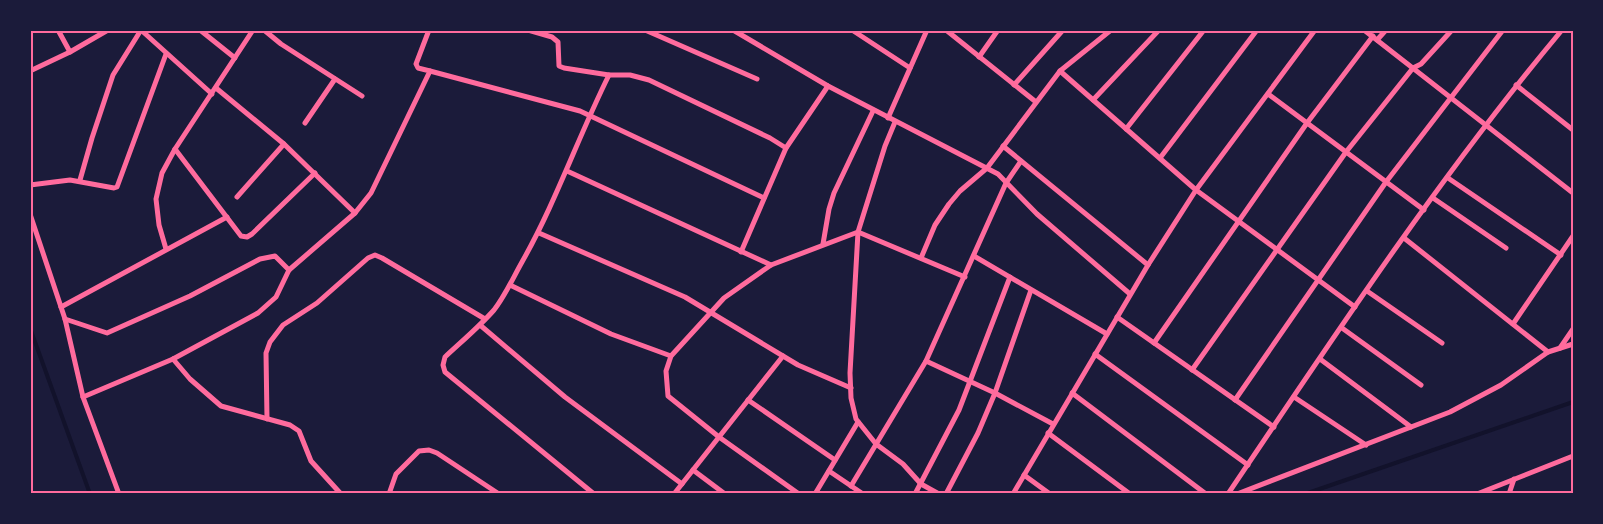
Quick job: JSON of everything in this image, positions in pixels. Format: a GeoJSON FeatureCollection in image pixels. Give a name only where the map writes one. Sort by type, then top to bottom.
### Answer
{"type":"FeatureCollection","features":[{"type":"Feature","properties":{"kind":"street"},"geometry":{"type":"LineString","coordinates":[[58,30],[70,52]]}},
{"type":"Feature","properties":{"kind":"street"},"geometry":{"type":"LineString","coordinates":[[30,71],[70,52],[106,30]]}},
{"type":"Feature","properties":{"kind":"street"},"geometry":{"type":"LineString","coordinates":[[80,180],[113,75],[141,30],[212,94]]}},
{"type":"Feature","properties":{"kind":"street"},"geometry":{"type":"LineString","coordinates":[[200,30],[235,58]]}},
{"type":"Feature","properties":{"kind":"street"},"geometry":{"type":"LineString","coordinates":[[166,249],[159,225],[156,199],[162,173],[175,149],[253,30]]}},
{"type":"Feature","properties":{"kind":"street"},"geometry":{"type":"LineString","coordinates":[[264,30],[281,44],[362,96]]}},
{"type":"Feature","properties":{"kind":"street"},"geometry":{"type":"LineString","coordinates":[[429,30],[416,64],[418,68],[580,111],[764,198]]}},
{"type":"Feature","properties":{"kind":"street"},"geometry":{"type":"LineString","coordinates":[[528,30],[558,42],[560,66],[564,68],[609,75],[630,75],[649,80],[770,138],[786,148]]}},
{"type":"Feature","properties":{"kind":"street"},"geometry":{"type":"LineString","coordinates":[[645,30],[757,79]]}},
{"type":"Feature","properties":{"kind":"street"},"geometry":{"type":"LineString","coordinates":[[733,30],[873,111],[998,174],[1037,214],[1130,294]]}},
{"type":"Feature","properties":{"kind":"street"},"geometry":{"type":"LineString","coordinates":[[852,30],[910,68]]}},
{"type":"Feature","properties":{"kind":"street"},"geometry":{"type":"LineString","coordinates":[[946,30],[1036,102]]}},
{"type":"Feature","properties":{"kind":"street"},"geometry":{"type":"LineString","coordinates":[[979,57],[998,30]]}},
{"type":"Feature","properties":{"kind":"street"},"geometry":{"type":"LineString","coordinates":[[1014,85],[1062,30]]}},
{"type":"Feature","properties":{"kind":"street"},"geometry":{"type":"LineString","coordinates":[[921,258],[935,225],[949,204],[987,168],[1060,71],[1111,30]]}},
{"type":"Feature","properties":{"kind":"street"},"geometry":{"type":"LineString","coordinates":[[1093,100],[1159,30]]}},
{"type":"Feature","properties":{"kind":"street"},"geometry":{"type":"LineString","coordinates":[[1126,129],[1204,30]]}},
{"type":"Feature","properties":{"kind":"street"},"geometry":{"type":"LineString","coordinates":[[1160,158],[1257,30]]}},
{"type":"Feature","properties":{"kind":"street"},"geometry":{"type":"LineString","coordinates":[[1013,494],[1130,294],[1196,190],[1315,30]]}},
{"type":"Feature","properties":{"kind":"street"},"geometry":{"type":"LineString","coordinates":[[1364,30],[1573,193]]}},
{"type":"Feature","properties":{"kind":"street"},"geometry":{"type":"LineString","coordinates":[[1154,343],[1307,123],[1375,38],[1386,30]]}},
{"type":"Feature","properties":{"kind":"street"},"geometry":{"type":"LineString","coordinates":[[1192,370],[1346,152],[1413,68],[1421,64],[1452,30]]}},
{"type":"Feature","properties":{"kind":"street"},"geometry":{"type":"LineString","coordinates":[[1235,400],[1386,182],[1503,30]]}},
{"type":"Feature","properties":{"kind":"street"},"geometry":{"type":"LineString","coordinates":[[1228,494],[1424,210],[1555,33],[1562,30]]}},
{"type":"Feature","properties":{"kind":"street"},"geometry":{"type":"LineString","coordinates":[[888,118],[924,31]]}},
{"type":"Feature","properties":{"kind":"street"},"geometry":{"type":"LineString","coordinates":[[30,185],[61,180],[80,180],[117,187],[166,54]]}},
{"type":"Feature","properties":{"kind":"street"},"geometry":{"type":"LineString","coordinates":[[83,397],[173,358],[258,313],[276,297],[289,270],[356,213],[371,193],[430,71]]}},
{"type":"Feature","properties":{"kind":"street"},"geometry":{"type":"LineString","coordinates":[[1060,71],[1196,190],[1355,307]]}},
{"type":"Feature","properties":{"kind":"street"},"geometry":{"type":"LineString","coordinates":[[594,494],[445,372],[442,365],[444,357],[480,325],[510,285],[538,233],[609,75]]}},
{"type":"Feature","properties":{"kind":"street"},"geometry":{"type":"LineString","coordinates":[[305,123],[335,79]]}},
{"type":"Feature","properties":{"kind":"street"},"geometry":{"type":"LineString","coordinates":[[1516,85],[1573,130]]}},
{"type":"Feature","properties":{"kind":"street"},"geometry":{"type":"LineString","coordinates":[[741,252],[786,148],[828,86]]}},
{"type":"Feature","properties":{"kind":"street"},"geometry":{"type":"LineString","coordinates":[[216,88],[284,144],[356,213]]}},
{"type":"Feature","properties":{"kind":"street"},"geometry":{"type":"LineString","coordinates":[[1268,94],[1424,210]]}},
{"type":"Feature","properties":{"kind":"street"},"geometry":{"type":"LineString","coordinates":[[823,244],[834,193],[873,111]]}},
{"type":"Feature","properties":{"kind":"street"},"geometry":{"type":"LineString","coordinates":[[896,122],[885,146],[858,231],[851,388],[856,419],[876,444],[903,464],[921,484],[939,494]]}},
{"type":"Feature","properties":{"kind":"street"},"geometry":{"type":"LineString","coordinates":[[237,197],[284,144]]}},
{"type":"Feature","properties":{"kind":"street"},"geometry":{"type":"LineString","coordinates":[[1003,146],[1148,266]]}},
{"type":"Feature","properties":{"kind":"street"},"geometry":{"type":"LineString","coordinates":[[175,149],[241,236],[250,236],[315,173]]}},
{"type":"Feature","properties":{"kind":"street"},"geometry":{"type":"LineString","coordinates":[[851,486],[926,361],[1006,183],[1021,161]]}},
{"type":"Feature","properties":{"kind":"street"},"geometry":{"type":"LineString","coordinates":[[567,171],[771,265]]}},
{"type":"Feature","properties":{"kind":"street"},"geometry":{"type":"LineString","coordinates":[[1448,178],[1561,255]]}},
{"type":"Feature","properties":{"kind":"street"},"geometry":{"type":"LineString","coordinates":[[1433,198],[1506,248]]}},
{"type":"Feature","properties":{"kind":"street"},"geometry":{"type":"LineString","coordinates":[[30,214],[62,307],[83,397],[119,494]]}},
{"type":"Feature","properties":{"kind":"street"},"geometry":{"type":"LineString","coordinates":[[62,307],[227,217]]}},
{"type":"Feature","properties":{"kind":"street"},"geometry":{"type":"LineString","coordinates":[[799,494],[668,396],[666,371],[671,356],[724,298],[771,265],[858,231],[965,276]]}},
{"type":"Feature","properties":{"kind":"street"},"geometry":{"type":"LineString","coordinates":[[538,233],[655,282],[783,356],[851,388]]}},
{"type":"Feature","properties":{"kind":"street"},"geometry":{"type":"LineString","coordinates":[[1513,324],[1573,236]]}},
{"type":"Feature","properties":{"kind":"street"},"geometry":{"type":"LineString","coordinates":[[1404,238],[1548,352]]}},
{"type":"Feature","properties":{"kind":"street"},"geometry":{"type":"LineString","coordinates":[[267,419],[266,353],[270,342],[283,325],[317,303],[368,258],[375,255],[391,262],[485,319]]}},
{"type":"Feature","properties":{"kind":"street"},"geometry":{"type":"LineString","coordinates":[[65,320],[107,333],[190,296],[260,259],[274,256],[289,270]]}},
{"type":"Feature","properties":{"kind":"street"},"geometry":{"type":"LineString","coordinates":[[974,256],[1107,334]]}},
{"type":"Feature","properties":{"kind":"street"},"geometry":{"type":"LineString","coordinates":[[915,494],[949,430],[1010,277]]}},
{"type":"Feature","properties":{"kind":"street"},"geometry":{"type":"LineString","coordinates":[[510,285],[611,334],[671,356]]}},
{"type":"Feature","properties":{"kind":"street"},"geometry":{"type":"LineString","coordinates":[[946,494],[978,433],[995,393],[1031,290]]}},
{"type":"Feature","properties":{"kind":"street"},"geometry":{"type":"LineString","coordinates":[[1366,291],[1442,343]]}},
{"type":"Feature","properties":{"kind":"street"},"geometry":{"type":"LineString","coordinates":[[1117,316],[1274,427]]}},
{"type":"Feature","properties":{"kind":"street"},"geometry":{"type":"LineString","coordinates":[[480,325],[565,397],[682,484]]}},
{"type":"Feature","properties":{"kind":"street"},"geometry":{"type":"LineString","coordinates":[[1341,328],[1421,385]]}},
{"type":"Feature","properties":{"kind":"street"},"geometry":{"type":"LineString","coordinates":[[1560,348],[1573,329]]}},
{"type":"Feature","properties":{"kind":"street"},"geometry":{"type":"LineString","coordinates":[[1237,494],[1478,399],[1548,352],[1573,344]]}},
{"type":"Feature","properties":{"kind":"street"},"geometry":{"type":"LineString","coordinates":[[1095,354],[1248,465]]}},
{"type":"Feature","properties":{"kind":"street"},"geometry":{"type":"LineString","coordinates":[[674,494],[783,356]]}},
{"type":"Feature","properties":{"kind":"street"},"geometry":{"type":"LineString","coordinates":[[173,358],[190,379],[221,406],[290,425],[299,431],[311,461],[341,494]]}},
{"type":"Feature","properties":{"kind":"street"},"geometry":{"type":"LineString","coordinates":[[1320,359],[1411,427]]}},
{"type":"Feature","properties":{"kind":"street"},"geometry":{"type":"LineString","coordinates":[[926,361],[995,393],[1053,424]]}},
{"type":"Feature","properties":{"kind":"street"},"geometry":{"type":"LineString","coordinates":[[1072,393],[1206,494]]}},
{"type":"Feature","properties":{"kind":"street"},"geometry":{"type":"LineString","coordinates":[[1294,397],[1366,445]]}},
{"type":"Feature","properties":{"kind":"street"},"geometry":{"type":"LineString","coordinates":[[748,400],[835,460]]}},
{"type":"Feature","properties":{"kind":"street"},"geometry":{"type":"LineString","coordinates":[[815,494],[858,422]]}},
{"type":"Feature","properties":{"kind":"street"},"geometry":{"type":"LineString","coordinates":[[1048,434],[1130,494]]}},
{"type":"Feature","properties":{"kind":"street"},"geometry":{"type":"LineString","coordinates":[[389,494],[396,474],[419,451],[429,450],[438,453],[499,494]]}},
{"type":"Feature","properties":{"kind":"street"},"geometry":{"type":"LineString","coordinates":[[1477,494],[1573,456]]}},
{"type":"Feature","properties":{"kind":"street"},"geometry":{"type":"LineString","coordinates":[[693,470],[725,494]]}},
{"type":"Feature","properties":{"kind":"street"},"geometry":{"type":"LineString","coordinates":[[829,471],[863,494]]}},
{"type":"Feature","properties":{"kind":"street"},"geometry":{"type":"LineString","coordinates":[[1024,475],[1050,494]]}},
{"type":"Feature","properties":{"kind":"street"},"geometry":{"type":"LineString","coordinates":[[1509,494],[1514,479]]}},
{"type":"Feature","properties":{"kind":"waterway"},"geometry":{"type":"LineString","coordinates":[[30,328],[90,494]]}},
{"type":"Feature","properties":{"kind":"waterway"},"geometry":{"type":"LineString","coordinates":[[1305,494],[1573,402]]}}]}
